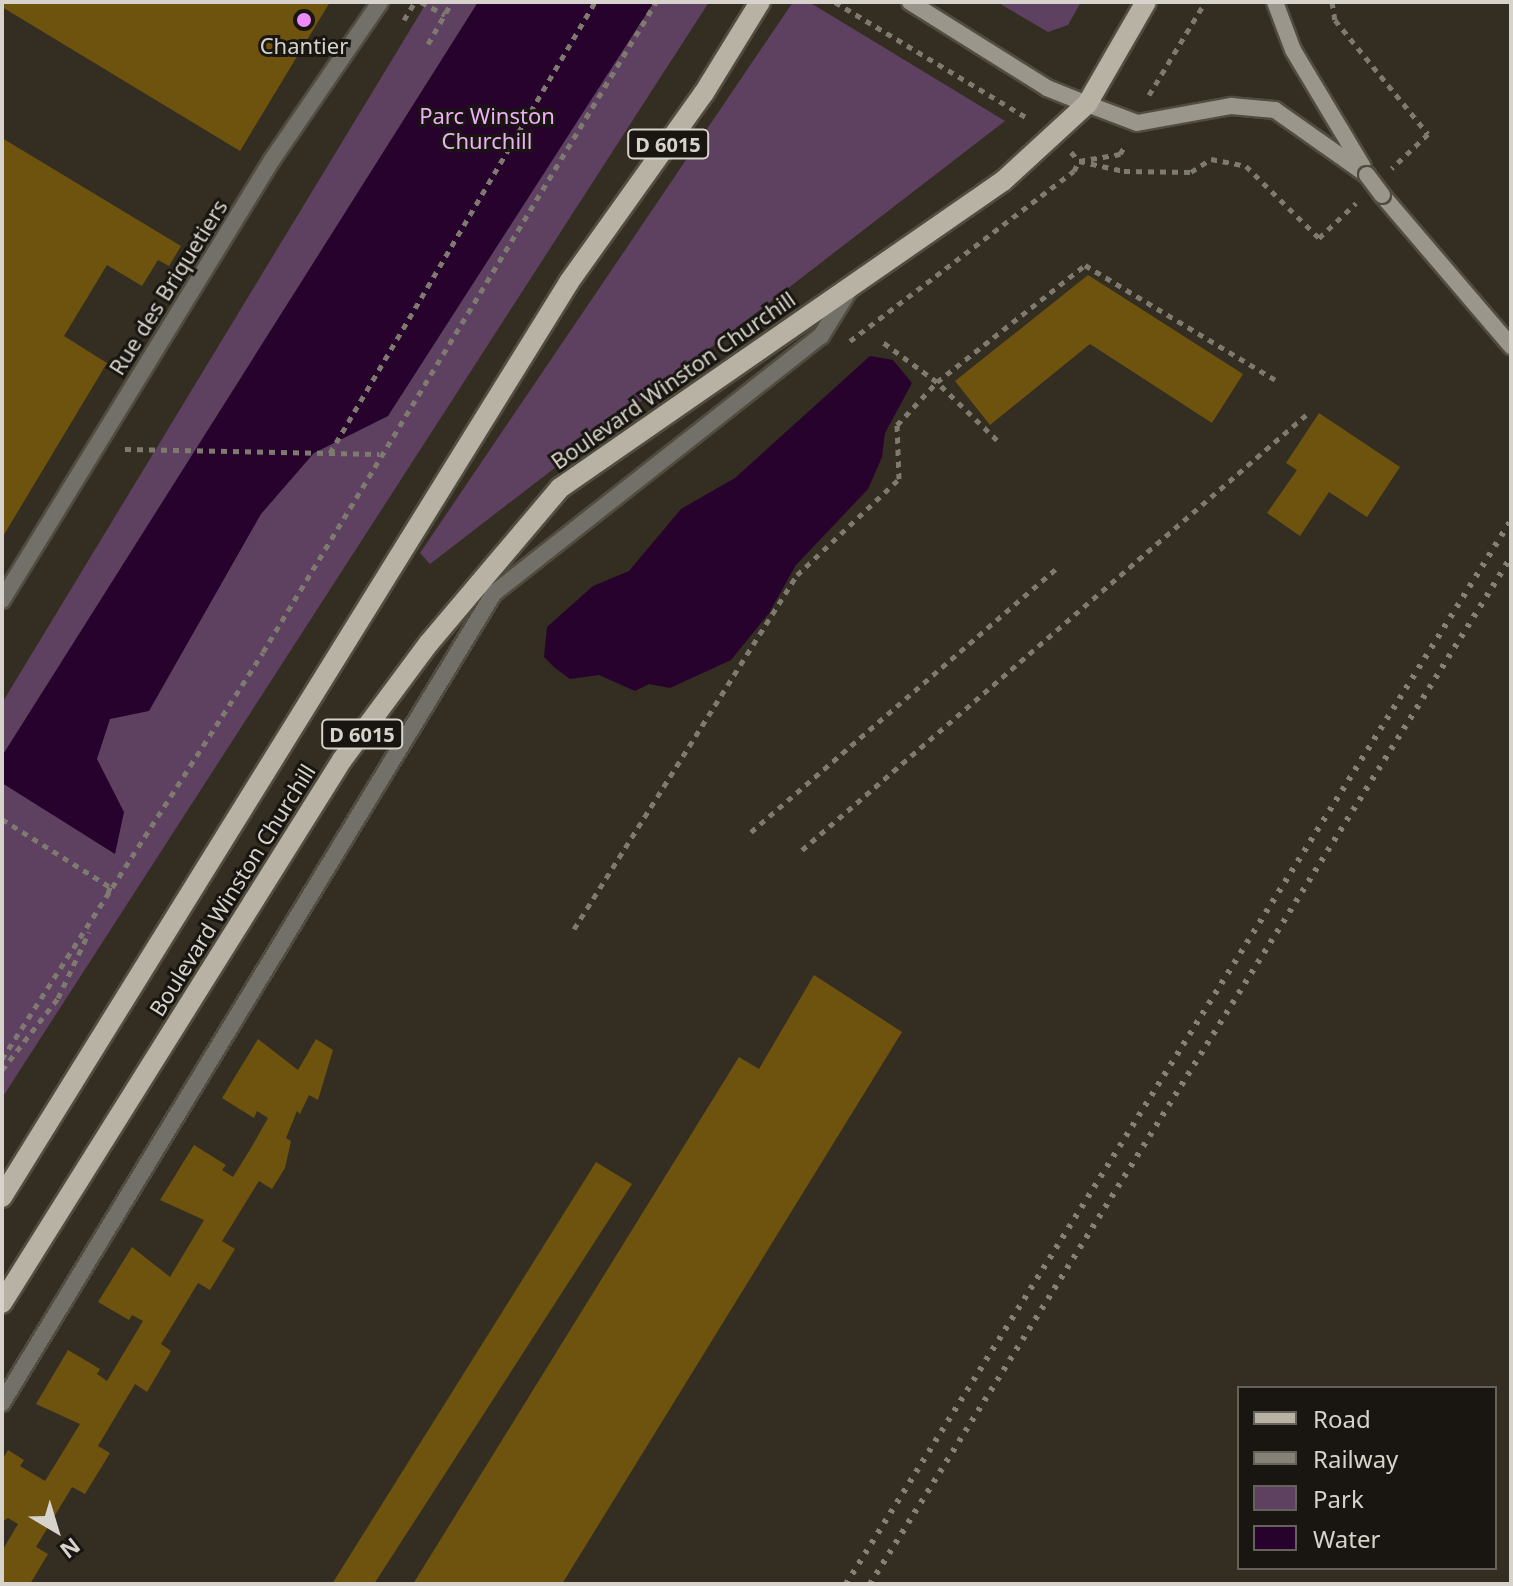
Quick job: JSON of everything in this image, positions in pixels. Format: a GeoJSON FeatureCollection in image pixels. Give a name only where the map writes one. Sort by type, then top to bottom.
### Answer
{"type":"FeatureCollection","features":[{"type":"Feature","properties":{"kind":"main road","name":"Boulevard Winston Churchill"},"geometry":{"type":"LineString","coordinates":[[2,1197],[552,309],[704,93],[760,2]]}},
{"type":"Feature","properties":{"kind":"main road","name":"Boulevard Winston Churchill"},"geometry":{"type":"LineString","coordinates":[[2,1303],[342,760],[429,643],[560,488],[1003,181],[1087,104],[1146,2]]}},
{"type":"Feature","properties":{"kind":"street","name":"Rue des Briquetiers"},"geometry":{"type":"LineString","coordinates":[[2,600],[272,160],[380,2]]}},
{"type":"Feature","properties":{"kind":"street"},"geometry":{"type":"LineString","coordinates":[[910,2],[1047,88],[1137,123],[1231,106],[1275,110],[1367,175]]}},
{"type":"Feature","properties":{"kind":"street"},"geometry":{"type":"LineString","coordinates":[[1275,2],[1293,50],[1367,175],[1449,280],[1511,346]]}},
{"type":"Feature","properties":{"kind":"street"},"geometry":{"type":"LineString","coordinates":[[2,1403],[494,593],[821,336],[853,284]]}},
{"type":"Feature","properties":{"kind":"path"},"geometry":{"type":"LineString","coordinates":[[404,20],[415,2]]}},
{"type":"Feature","properties":{"kind":"path"},"geometry":{"type":"LineString","coordinates":[[421,2],[445,15]]}},
{"type":"Feature","properties":{"kind":"path"},"geometry":{"type":"LineString","coordinates":[[428,44],[452,2]]}},
{"type":"Feature","properties":{"kind":"path"},"geometry":{"type":"LineString","coordinates":[[330,453],[595,2]]}},
{"type":"Feature","properties":{"kind":"path"},"geometry":{"type":"LineString","coordinates":[[2,1059],[99,912],[656,2]]}},
{"type":"Feature","properties":{"kind":"path"},"geometry":{"type":"LineString","coordinates":[[835,2],[1055,134],[1079,161],[1124,171]]}},
{"type":"Feature","properties":{"kind":"path"},"geometry":{"type":"LineString","coordinates":[[1079,161],[1120,154],[1205,2]]}},
{"type":"Feature","properties":{"kind":"path"},"geometry":{"type":"LineString","coordinates":[[574,929],[797,575],[899,479],[897,425],[937,382],[1085,265],[1276,380]]}},
{"type":"Feature","properties":{"kind":"path"},"geometry":{"type":"LineString","coordinates":[[880,340],[937,382],[997,440]]}},
{"type":"Feature","properties":{"kind":"path"},"geometry":{"type":"LineString","coordinates":[[802,850],[1306,415]]}},
{"type":"Feature","properties":{"kind":"path"},"geometry":{"type":"LineString","coordinates":[[95,449],[195,448],[380,454]]}},
{"type":"Feature","properties":{"kind":"path"},"geometry":{"type":"LineString","coordinates":[[751,832],[1057,568]]}},
{"type":"Feature","properties":{"kind":"path"},"geometry":{"type":"LineString","coordinates":[[2,819],[110,887]]}},
{"type":"Feature","properties":{"kind":"path"},"geometry":{"type":"LineString","coordinates":[[99,912],[110,887]]}},
{"type":"Feature","properties":{"kind":"path"},"geometry":{"type":"LineString","coordinates":[[2,1070],[58,998],[110,887]]}},
{"type":"Feature","properties":{"kind":"green space","name":"Parc Winston Churchill"},"geometry":{"type":"Polygon","coordinates":[[[427,2],[709,2],[2,1098],[2,703],[427,2]]]}},
{"type":"Feature","properties":{"kind":"green space"},"geometry":{"type":"Polygon","coordinates":[[[793,2],[809,2],[1005,121],[430,564],[420,553],[793,2]]]}},
{"type":"Feature","properties":{"kind":"green space"},"geometry":{"type":"Polygon","coordinates":[[[997,2],[1081,2],[1068,25],[1048,32],[997,2]]]}},
{"type":"Feature","properties":{"kind":"water"},"geometry":{"type":"Polygon","coordinates":[[[478,2],[654,2],[388,416],[314,453],[261,514],[149,711],[110,719],[97,759],[124,812],[115,854],[2,783],[2,756],[478,2]]]}},
{"type":"Feature","properties":{"kind":"water"},"geometry":{"type":"Polygon","coordinates":[[[870,356],[893,360],[912,383],[885,433],[882,457],[868,489],[796,565],[769,613],[731,660],[670,688],[649,684],[635,691],[599,675],[570,679],[544,657],[547,627],[593,586],[629,571],[681,509],[735,478],[870,356]]]}},
{"type":"Feature","properties":{"kind":"building"},"geometry":{"type":"Polygon","coordinates":[[[2,2],[330,2],[240,151],[2,7],[2,2]]]}},
{"type":"Feature","properties":{"kind":"building"},"geometry":{"type":"Polygon","coordinates":[[[2,138],[181,246],[169,266],[158,260],[142,286],[107,265],[64,336],[107,363],[2,538],[2,138]]]}},
{"type":"Feature","properties":{"kind":"building"},"geometry":{"type":"Polygon","coordinates":[[[1088,275],[1243,374],[1212,423],[1090,344],[990,425],[955,381],[1088,275]]]}},
{"type":"Feature","properties":{"kind":"building"},"geometry":{"type":"Polygon","coordinates":[[[1319,413],[1400,467],[1367,517],[1329,492],[1300,536],[1267,513],[1297,470],[1286,463],[1319,413]]]}},
{"type":"Feature","properties":{"kind":"building"},"geometry":{"type":"Polygon","coordinates":[[[814,975],[902,1032],[562,1584],[413,1584],[739,1057],[759,1069],[814,975]]]}},
{"type":"Feature","properties":{"kind":"building"},"geometry":{"type":"Polygon","coordinates":[[[258,1039],[298,1070],[316,1039],[333,1050],[318,1100],[309,1095],[300,1114],[297,1111],[286,1138],[291,1141],[285,1168],[272,1189],[259,1181],[222,1241],[235,1249],[210,1290],[198,1283],[161,1344],[171,1351],[147,1392],[135,1384],[98,1446],[110,1453],[85,1494],[72,1487],[36,1547],[48,1554],[30,1584],[2,1584],[2,1551],[18,1524],[8,1518],[2,1522],[2,1460],[8,1450],[24,1460],[20,1466],[45,1481],[80,1424],[36,1404],[68,1350],[100,1369],[97,1374],[107,1381],[143,1321],[132,1315],[129,1320],[98,1302],[132,1247],[170,1277],[204,1220],[160,1200],[194,1145],[226,1165],[222,1170],[233,1177],[251,1148],[268,1118],[257,1111],[254,1118],[222,1098],[258,1039]]]}},
{"type":"Feature","properties":{"kind":"building"},"geometry":{"type":"Polygon","coordinates":[[[596,1162],[632,1184],[374,1584],[332,1584],[596,1162]]]}},
{"type":"Feature","properties":{"kind":"railway"},"geometry":{"type":"LineString","coordinates":[[846,1584],[1511,520]]}},
{"type":"Feature","properties":{"kind":"railway"},"geometry":{"type":"LineString","coordinates":[[870,1584],[1511,557]]}},
{"type":"Feature","properties":{"kind":"place","name":"Chantier"},"geometry":{"type":"Point","coordinates":[304,20]}}]}
